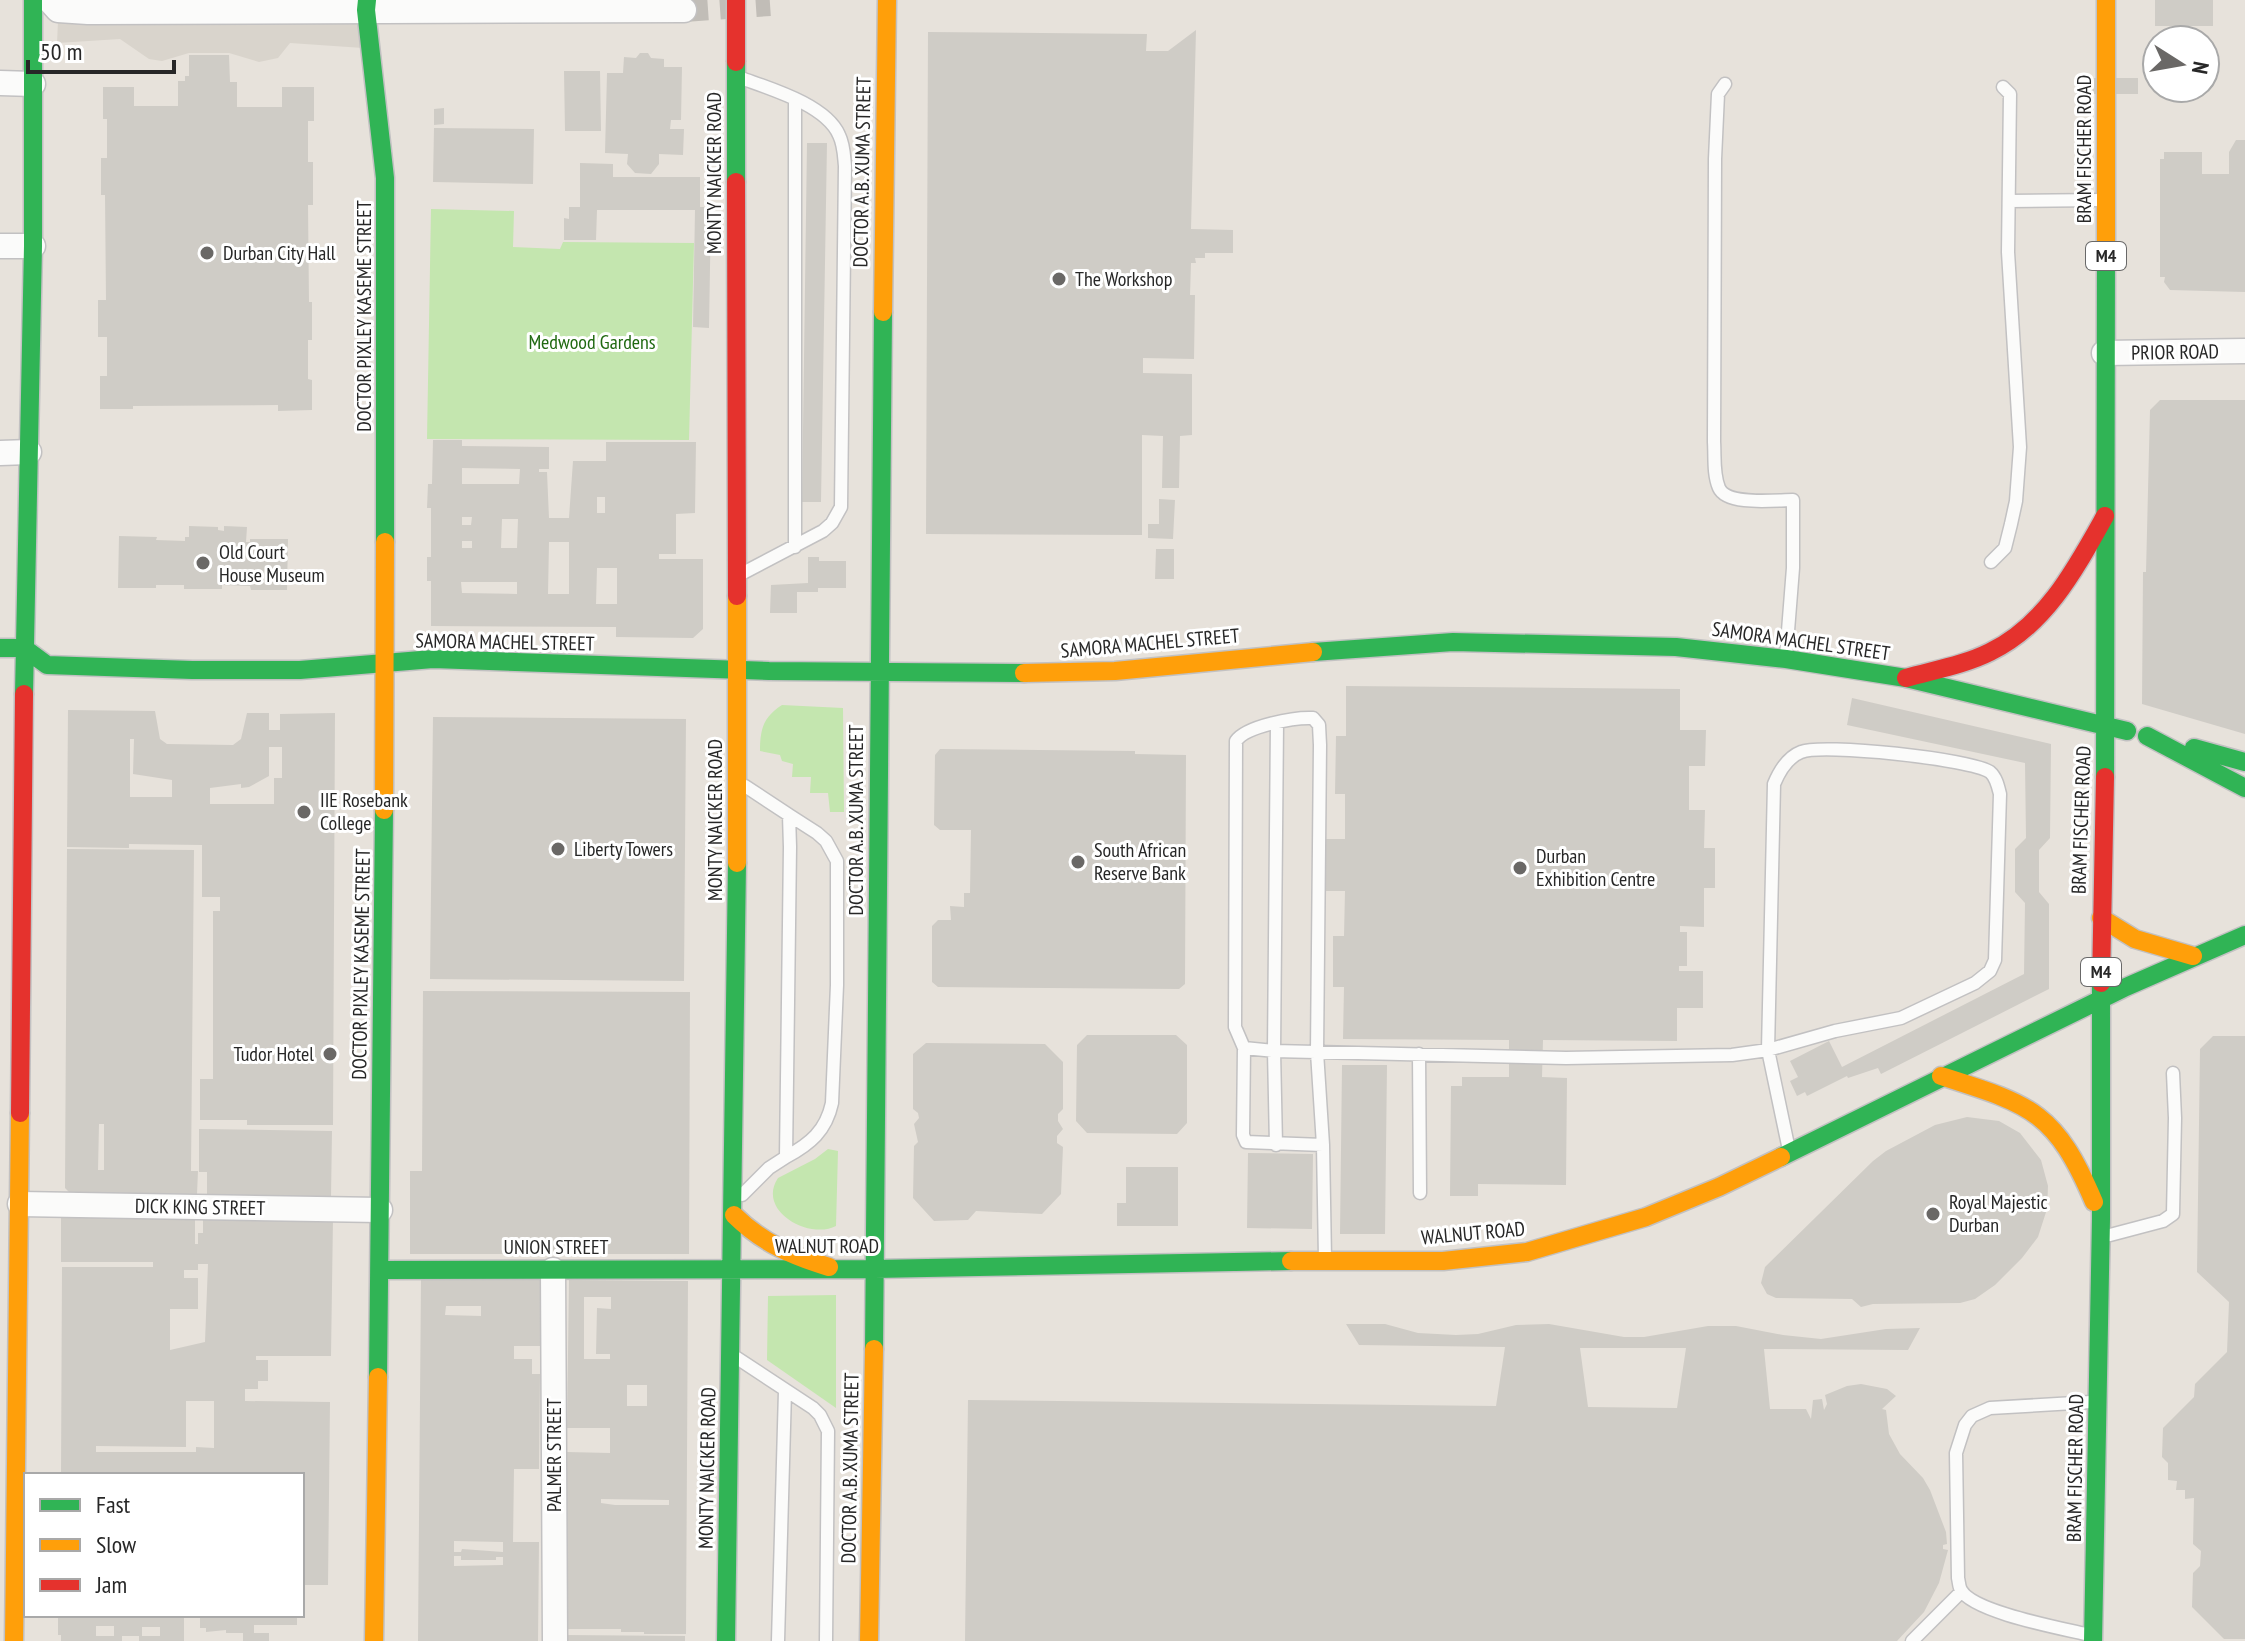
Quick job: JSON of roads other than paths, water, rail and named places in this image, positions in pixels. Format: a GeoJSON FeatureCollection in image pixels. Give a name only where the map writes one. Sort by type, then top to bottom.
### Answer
{"type":"FeatureCollection","features":[{"type":"Feature","properties":{"kind":"main road"},"geometry":{"type":"LineString","coordinates":[[9,1634],[8,1520],[20,1204],[10,1173],[11,990],[25,680],[33,246],[33,0]]}},
{"type":"Feature","properties":{"kind":"main road","name":"MONTY NAICKER ROAD"},"geometry":{"type":"LineString","coordinates":[[726,1641],[738,780],[736,0]]}},
{"type":"Feature","properties":{"kind":"main road","name":"DOCTOR A.B. XUMA STREET"},"geometry":{"type":"LineString","coordinates":[[869,1641],[887,0]]}},
{"type":"Feature","properties":{"kind":"main road","name":"BRAM FISCHER ROAD"},"geometry":{"type":"LineString","coordinates":[[2093,1638],[2106,726],[2106,0]]}},
{"type":"Feature","properties":{"kind":"main road","name":"DOCTOR PIXLEY KASEME STREET"},"geometry":{"type":"LineString","coordinates":[[367,5],[385,178],[385,664],[374,1641]]}},
{"type":"Feature","properties":{"kind":"main road"},"geometry":{"type":"LineString","coordinates":[[1906,678],[1967,661],[2024,632],[2047,609],[2069,579],[2107,513]]}},
{"type":"Feature","properties":{"kind":"main road","name":"SAMORA MACHEL STREET"},"geometry":{"type":"LineString","coordinates":[[47,665],[300,670],[433,659],[737,670],[1051,673],[1115,671],[1283,654],[1482,642],[1662,646],[1786,659],[1906,678],[2245,762]]}},
{"type":"Feature","properties":{"kind":"main road"},"geometry":{"type":"LineString","coordinates":[[0,648],[24,648],[47,665],[25,680],[0,681]]}},
{"type":"Feature","properties":{"kind":"main road"},"geometry":{"type":"LineString","coordinates":[[2147,736],[2245,788]]}},
{"type":"Feature","properties":{"kind":"main road"},"geometry":{"type":"LineString","coordinates":[[2101,918],[2135,939],[2193,956]]}},
{"type":"Feature","properties":{"kind":"main road","name":"WALNUT ROAD"},"geometry":{"type":"LineString","coordinates":[[733,1268],[1443,1261],[1527,1252],[1646,1217],[1719,1187],[2101,999],[2245,935]]}},
{"type":"Feature","properties":{"kind":"main road"},"geometry":{"type":"LineString","coordinates":[[1941,1076],[2024,1104],[2043,1116],[2070,1147],[2079,1163],[2100,1228]]}},
{"type":"Feature","properties":{"kind":"main road"},"geometry":{"type":"LineString","coordinates":[[734,1209],[761,1240],[786,1253],[829,1267]]}},
{"type":"Feature","properties":{"kind":"main road","name":"UNION STREET"},"geometry":{"type":"LineString","coordinates":[[380,1270],[733,1268]]}},
{"type":"Feature","properties":{"kind":"street"},"geometry":{"type":"LineString","coordinates":[[49,0],[58,10],[88,12],[367,5],[684,10]]}},
{"type":"Feature","properties":{"kind":"street"},"geometry":{"type":"LineString","coordinates":[[0,83],[33,84]]}},
{"type":"Feature","properties":{"kind":"street"},"geometry":{"type":"LineString","coordinates":[[0,246],[33,246]]}},
{"type":"Feature","properties":{"kind":"street","name":"PRIOR ROAD"},"geometry":{"type":"LineString","coordinates":[[2104,353],[2245,351]]}},
{"type":"Feature","properties":{"kind":"street"},"geometry":{"type":"LineString","coordinates":[[0,453],[29,452]]}},
{"type":"Feature","properties":{"kind":"street","name":"DICK KING STREET"},"geometry":{"type":"LineString","coordinates":[[20,1204],[380,1210]]}},
{"type":"Feature","properties":{"kind":"street","name":"PALMER STREET"},"geometry":{"type":"LineString","coordinates":[[553,1270],[555,1641]]}},
{"type":"Feature","properties":{"kind":"lane"},"geometry":{"type":"LineString","coordinates":[[736,69],[829,119],[839,133],[845,166],[841,507],[832,523],[795,547],[737,576]]}},
{"type":"Feature","properties":{"kind":"lane"},"geometry":{"type":"LineString","coordinates":[[1725,84],[1718,94],[1715,159],[1716,477],[1720,490],[1732,499],[1793,500],[1793,568],[1786,659]]}},
{"type":"Feature","properties":{"kind":"lane"},"geometry":{"type":"LineString","coordinates":[[1991,562],[2005,548],[2019,472],[2019,422],[2008,252],[2010,94],[2003,87]]}},
{"type":"Feature","properties":{"kind":"lane"},"geometry":{"type":"LineString","coordinates":[[795,100],[795,547]]}},
{"type":"Feature","properties":{"kind":"lane"},"geometry":{"type":"LineString","coordinates":[[2009,201],[2107,200]]}},
{"type":"Feature","properties":{"kind":"lane"},"geometry":{"type":"LineString","coordinates":[[1323,1145],[1246,1142],[1243,1135],[1244,1048],[1235,1027],[1236,741],[1241,733],[1253,728],[1304,717],[1313,718],[1319,725],[1317,1052],[1323,1145],[1325,1261]]}},
{"type":"Feature","properties":{"kind":"lane"},"geometry":{"type":"LineString","coordinates":[[1276,1145],[1277,723]]}},
{"type":"Feature","properties":{"kind":"lane"},"geometry":{"type":"LineString","coordinates":[[1244,1048],[1317,1052],[1677,1057],[1768,1050],[1835,1031],[1901,1018],[1975,983],[1990,971],[1996,948],[1998,893],[2000,794],[1994,775],[1976,766],[1858,751],[1812,750],[1801,752],[1788,761],[1774,784],[1768,1050],[1789,1152]]}},
{"type":"Feature","properties":{"kind":"lane"},"geometry":{"type":"LineString","coordinates":[[734,1209],[769,1168],[805,1147],[819,1134],[829,1118],[838,928],[837,861],[826,841],[738,780]]}},
{"type":"Feature","properties":{"kind":"lane"},"geometry":{"type":"LineString","coordinates":[[786,1157],[789,815]]}},
{"type":"Feature","properties":{"kind":"lane"},"geometry":{"type":"LineString","coordinates":[[1419,1054],[1420,1193]]}},
{"type":"Feature","properties":{"kind":"lane"},"geometry":{"type":"LineString","coordinates":[[2100,1228],[2163,1221],[2173,1214],[2173,1073]]}},
{"type":"Feature","properties":{"kind":"lane"},"geometry":{"type":"LineString","coordinates":[[731,1354],[813,1408],[828,1431],[826,1641]]}},
{"type":"Feature","properties":{"kind":"lane"},"geometry":{"type":"LineString","coordinates":[[778,1641],[785,1391]]}},
{"type":"Feature","properties":{"kind":"lane"},"geometry":{"type":"LineString","coordinates":[[2093,1638],[1997,1611],[1961,1592],[1958,1578],[1956,1453],[1965,1425],[1972,1416],[1990,1408],[2098,1401]]}},
{"type":"Feature","properties":{"kind":"lane"},"geometry":{"type":"LineString","coordinates":[[1912,1641],[1961,1592]]}},
{"type":"Feature","properties":{"kind":"tunnel"},"geometry":{"type":"LineString","coordinates":[[684,10],[770,4]]}},
{"type":"Feature","properties":{"kind":"place","name":"Durban City Hall"},"geometry":{"type":"Point","coordinates":[207,253]}},
{"type":"Feature","properties":{"kind":"place","name":"The Workshop"},"geometry":{"type":"Point","coordinates":[1059,279]}},
{"type":"Feature","properties":{"kind":"place","name":"Old Court House Museum"},"geometry":{"type":"Point","coordinates":[203,563]}},
{"type":"Feature","properties":{"kind":"place","name":"IIE Rosebank College"},"geometry":{"type":"Point","coordinates":[304,812]}},
{"type":"Feature","properties":{"kind":"place","name":"Liberty Towers"},"geometry":{"type":"Point","coordinates":[558,849]}},
{"type":"Feature","properties":{"kind":"place","name":"South African Reserve Bank"},"geometry":{"type":"Point","coordinates":[1078,862]}},
{"type":"Feature","properties":{"kind":"place","name":"Durban Exhibition Centre"},"geometry":{"type":"Point","coordinates":[1520,868]}},
{"type":"Feature","properties":{"kind":"place","name":"Tudor Hotel"},"geometry":{"type":"Point","coordinates":[330,1054]}},
{"type":"Feature","properties":{"kind":"place","name":"Royal Majestic Durban"},"geometry":{"type":"Point","coordinates":[1933,1214]}},
{"type":"Feature","properties":{"kind":"park label","name":"Medwood Gardens"},"geometry":{"type":"Point","coordinates":[592,342]}}]}
